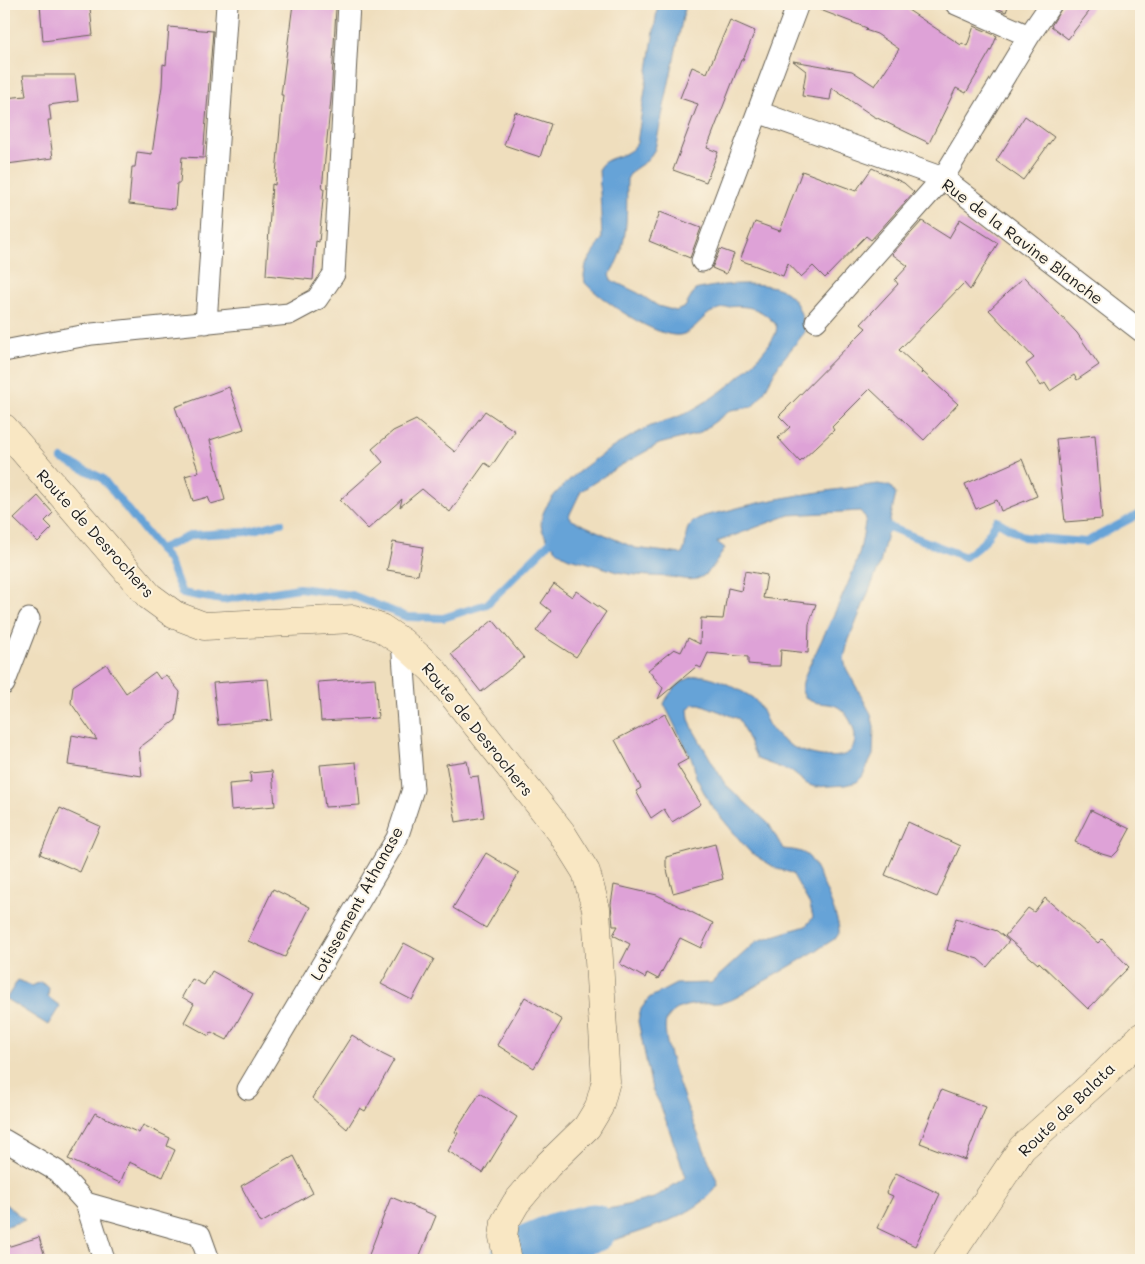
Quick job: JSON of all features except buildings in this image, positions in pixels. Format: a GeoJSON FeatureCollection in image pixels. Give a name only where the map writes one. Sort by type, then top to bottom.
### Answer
{"type":"FeatureCollection","features":[{"type":"Feature","properties":{"kind":"street"},"geometry":{"type":"LineString","coordinates":[[206,323],[227,4]]}},
{"type":"Feature","properties":{"kind":"street"},"geometry":{"type":"LineString","coordinates":[[4,351],[92,334],[288,314],[317,299],[334,274],[349,4]]}},
{"type":"Feature","properties":{"kind":"street"},"geometry":{"type":"LineString","coordinates":[[702,261],[798,4]]}},
{"type":"Feature","properties":{"kind":"street"},"geometry":{"type":"LineString","coordinates":[[956,4],[1029,36]]}},
{"type":"Feature","properties":{"kind":"street"},"geometry":{"type":"LineString","coordinates":[[816,321],[943,178],[1029,36],[1051,4]]}},
{"type":"Feature","properties":{"kind":"street","name":"Rue de la Ravine Blanche"},"geometry":{"type":"LineString","coordinates":[[758,112],[943,178],[1141,331]]}},
{"type":"Feature","properties":{"kind":"street","name":"Route de Desrochers"},"geometry":{"type":"LineString","coordinates":[[4,428],[149,596],[176,615],[204,626],[354,619],[381,628],[402,642],[433,670],[561,832],[586,872],[596,909],[606,1081],[600,1107],[587,1128],[548,1165],[516,1203],[505,1222],[503,1237],[508,1260]]}},
{"type":"Feature","properties":{"kind":"street"},"geometry":{"type":"LineString","coordinates":[[4,684],[30,619]]}},
{"type":"Feature","properties":{"kind":"street","name":"Lotissement Athanase"},"geometry":{"type":"LineString","coordinates":[[248,1089],[397,838],[413,789],[402,642]]}},
{"type":"Feature","properties":{"kind":"street","name":"Route de Balata"},"geometry":{"type":"LineString","coordinates":[[947,1260],[1022,1148],[1104,1074],[1141,1037]]}},
{"type":"Feature","properties":{"kind":"street"},"geometry":{"type":"LineString","coordinates":[[4,1140],[57,1171],[86,1203],[104,1260]]}},
{"type":"Feature","properties":{"kind":"street"},"geometry":{"type":"LineString","coordinates":[[86,1203],[200,1235],[209,1260]]}},
{"type":"Feature","properties":{"kind":"water"},"geometry":{"type":"Polygon","coordinates":[[[658,4],[685,4],[685,7],[655,149],[648,160],[632,171],[627,179],[626,229],[621,252],[609,275],[611,280],[638,293],[658,306],[676,311],[685,307],[695,290],[742,284],[768,286],[787,293],[795,301],[805,332],[779,364],[763,394],[752,407],[731,410],[698,434],[659,444],[618,467],[581,491],[569,516],[572,520],[635,548],[682,554],[688,528],[697,519],[706,515],[801,495],[878,484],[890,486],[896,494],[880,564],[848,642],[844,659],[846,668],[871,714],[874,727],[873,755],[862,777],[857,782],[845,785],[815,787],[807,784],[792,772],[757,759],[739,719],[700,704],[693,704],[688,709],[689,719],[694,731],[725,784],[769,824],[783,849],[800,852],[809,857],[822,881],[832,906],[839,926],[839,933],[836,938],[827,944],[731,1000],[688,1005],[673,1012],[667,1019],[665,1030],[675,1072],[718,1185],[706,1199],[687,1212],[664,1223],[612,1241],[543,1258],[531,1248],[525,1235],[580,1213],[619,1207],[654,1198],[686,1177],[660,1104],[652,1089],[638,1021],[641,1009],[649,998],[676,984],[711,983],[757,941],[806,926],[813,917],[810,905],[792,873],[777,869],[749,851],[710,804],[696,777],[693,762],[664,704],[669,694],[687,679],[697,676],[710,677],[726,683],[753,698],[772,729],[792,747],[808,753],[834,757],[848,753],[855,742],[854,729],[843,711],[835,705],[809,700],[802,690],[804,679],[857,560],[866,518],[860,511],[789,515],[717,542],[725,548],[710,570],[702,577],[694,580],[618,572],[571,558],[557,550],[543,532],[542,518],[549,502],[580,470],[620,443],[651,426],[676,418],[701,405],[721,391],[758,358],[772,340],[777,328],[762,313],[742,306],[735,306],[710,313],[685,334],[669,334],[657,331],[616,308],[585,283],[586,264],[602,239],[599,168],[605,162],[629,151],[637,143],[658,4]]]}},
{"type":"Feature","properties":{"kind":"water"},"geometry":{"type":"Polygon","coordinates":[[[18,980],[32,986],[40,982],[49,987],[48,997],[60,1006],[48,1025],[6,999],[18,980]]]}},
{"type":"Feature","properties":{"kind":"water"},"geometry":{"type":"Polygon","coordinates":[[[4,1203],[25,1220],[4,1227],[4,1203]]]}},
{"type":"Feature","properties":{"kind":"waterway"},"geometry":{"type":"LineString","coordinates":[[62,459],[102,478],[168,560],[182,593],[222,600],[299,588],[352,595],[407,617],[443,618],[487,604],[550,542],[560,538]]}},
{"type":"Feature","properties":{"kind":"waterway"},"geometry":{"type":"LineString","coordinates":[[882,532],[889,527],[965,557],[983,543],[997,521],[1024,537],[1086,542],[1141,513]]}},
{"type":"Feature","properties":{"kind":"waterway"},"geometry":{"type":"LineString","coordinates":[[160,549],[192,535],[246,532],[281,523]]}},
{"type":"Feature","properties":{"kind":"waterway"},"geometry":{"type":"LineString","coordinates":[[516,1254],[556,1237],[593,1228]]}}]}
